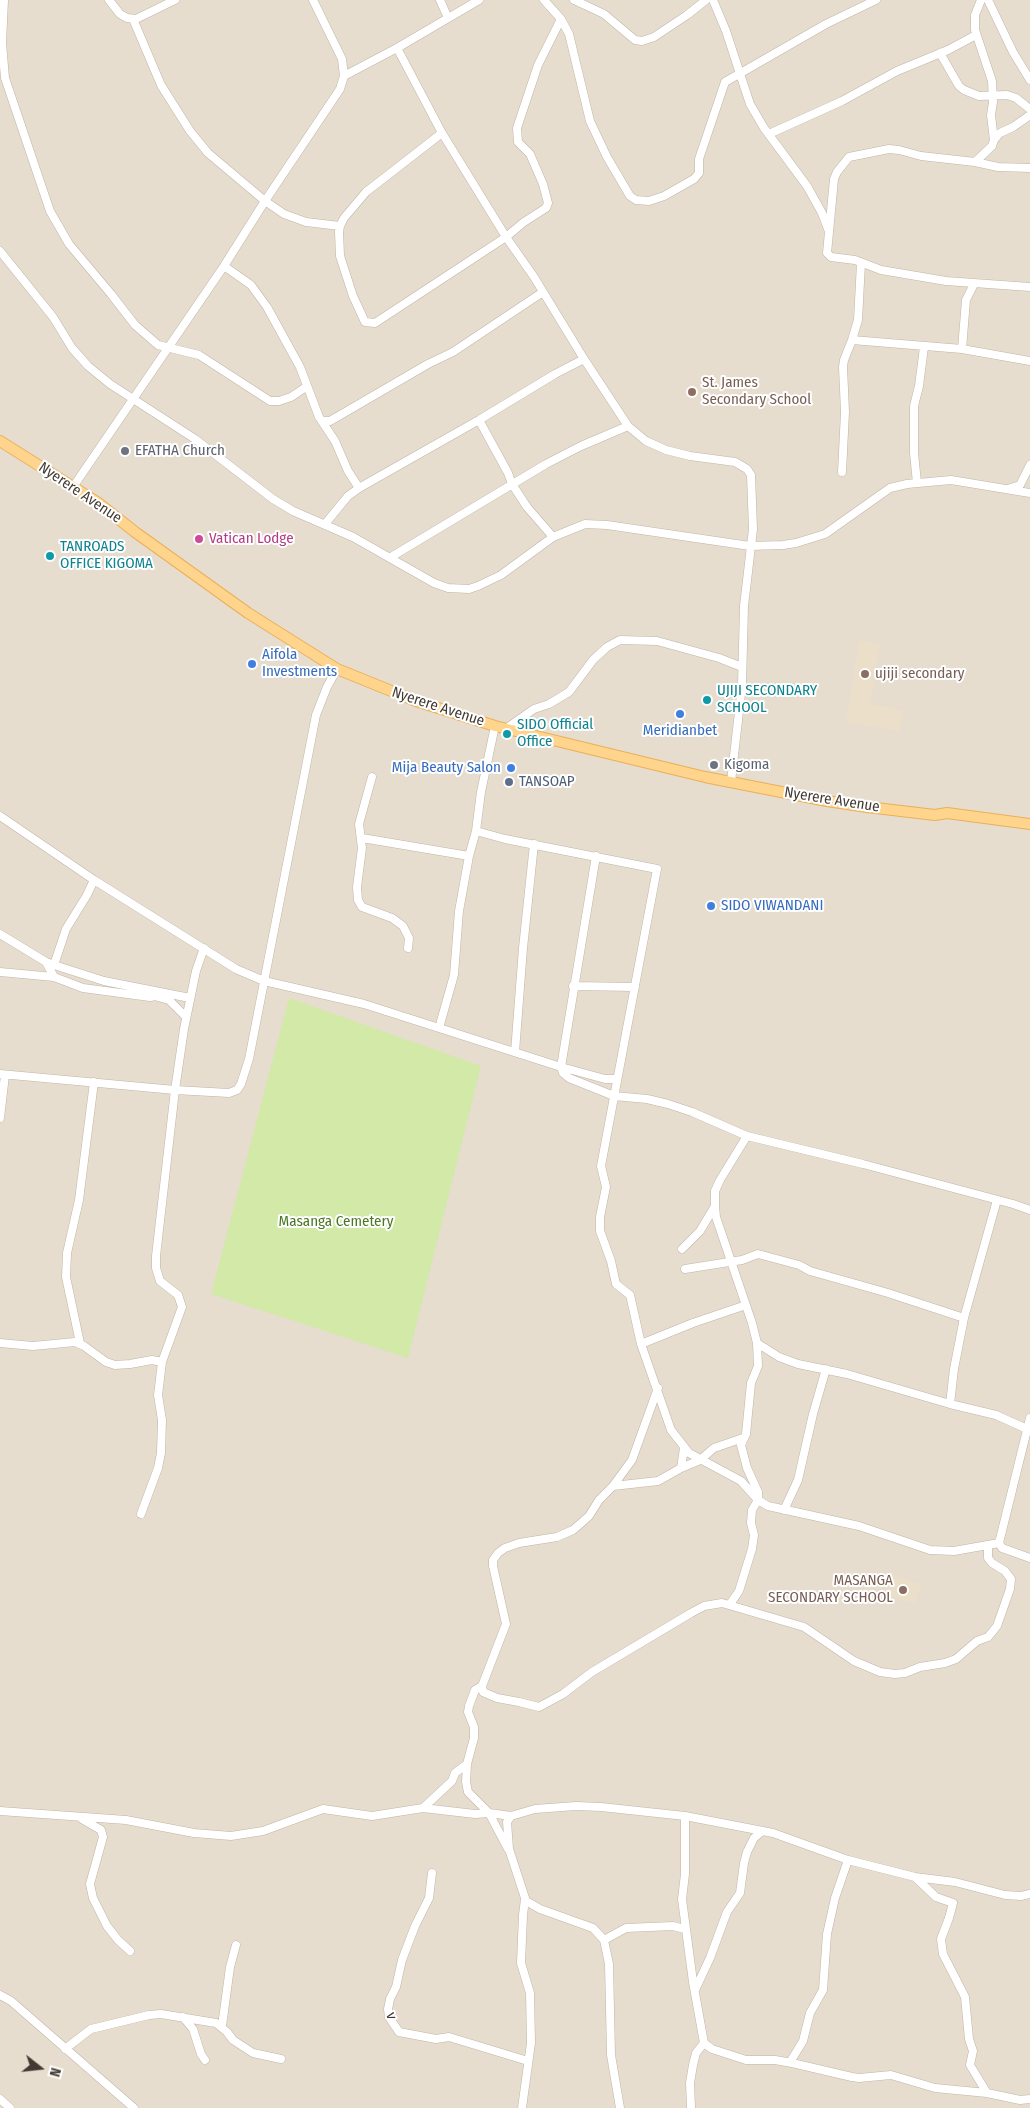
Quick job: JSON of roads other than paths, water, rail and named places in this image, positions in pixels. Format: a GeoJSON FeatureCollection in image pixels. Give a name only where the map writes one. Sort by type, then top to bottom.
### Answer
{"type":"FeatureCollection","features":[{"type":"Feature","properties":{"kind":"main road","name":"Nyerere Avenue"},"geometry":{"type":"LineString","coordinates":[[0,441],[97,502],[135,532],[248,613],[338,669],[416,701],[495,726],[705,777],[867,807],[935,814],[948,813],[1030,824]]}},
{"type":"Feature","properties":{"kind":"street"},"geometry":{"type":"LineString","coordinates":[[4,0],[2,43],[5,78],[50,211],[69,244],[135,325],[158,345],[199,355],[270,401],[279,401],[291,397],[306,387]]}},
{"type":"Feature","properties":{"kind":"street"},"geometry":{"type":"LineString","coordinates":[[109,0],[120,14],[133,19],[175,0]]}},
{"type":"Feature","properties":{"kind":"street"},"geometry":{"type":"LineString","coordinates":[[440,0],[448,18]]}},
{"type":"Feature","properties":{"kind":"street"},"geometry":{"type":"LineString","coordinates":[[344,76],[397,48],[479,0]]}},
{"type":"Feature","properties":{"kind":"street"},"geometry":{"type":"LineString","coordinates":[[544,0],[561,20],[569,34],[590,121],[630,196],[636,200],[656,200],[694,179],[699,173],[699,159],[710,132],[725,82],[826,24],[876,0]]}},
{"type":"Feature","properties":{"kind":"street"},"geometry":{"type":"LineString","coordinates":[[574,0],[604,14],[635,40],[642,41],[654,37],[706,0]]}},
{"type":"Feature","properties":{"kind":"street"},"geometry":{"type":"LineString","coordinates":[[713,0],[741,73],[750,104],[769,134],[807,186],[822,213],[829,233]]}},
{"type":"Feature","properties":{"kind":"street"},"geometry":{"type":"LineString","coordinates":[[981,0],[975,15],[976,35],[982,47],[992,81],[991,115],[994,140]]}},
{"type":"Feature","properties":{"kind":"street"},"geometry":{"type":"LineString","coordinates":[[988,0],[1013,52],[1030,80]]}},
{"type":"Feature","properties":{"kind":"street"},"geometry":{"type":"LineString","coordinates":[[73,487],[169,348],[224,266],[264,201],[340,89],[344,76],[341,55],[315,1]]}},
{"type":"Feature","properties":{"kind":"street"},"geometry":{"type":"LineString","coordinates":[[133,19],[161,85],[190,131],[229,173],[264,201],[296,220],[340,226]]}},
{"type":"Feature","properties":{"kind":"street"},"geometry":{"type":"LineString","coordinates":[[442,133],[366,192],[344,218],[340,226],[340,256],[359,310],[365,322],[370,324],[506,237],[524,222],[542,212],[548,203],[543,184],[530,154],[518,142],[517,128],[538,64],[561,20]]}},
{"type":"Feature","properties":{"kind":"street"},"geometry":{"type":"LineString","coordinates":[[769,134],[842,101],[897,71],[976,35]]}},
{"type":"Feature","properties":{"kind":"street"},"geometry":{"type":"LineString","coordinates":[[397,48],[442,133],[584,360],[628,426],[646,441],[666,450],[690,456],[736,462],[747,469],[751,475],[753,493],[750,546],[744,606],[742,667],[731,782]]}},
{"type":"Feature","properties":{"kind":"street"},"geometry":{"type":"LineString","coordinates":[[940,52],[959,86],[964,90],[980,96],[1012,96],[1030,109]]}},
{"type":"Feature","properties":{"kind":"street"},"geometry":{"type":"LineString","coordinates":[[975,162],[992,146],[1000,133],[1013,128],[1030,115]]}},
{"type":"Feature","properties":{"kind":"street"},"geometry":{"type":"LineString","coordinates":[[1030,168],[998,167],[975,162],[932,158],[889,149],[849,157],[834,179],[828,255],[855,260],[891,272],[974,284],[1030,287]]}},
{"type":"Feature","properties":{"kind":"street"},"geometry":{"type":"LineString","coordinates":[[0,251],[53,316],[72,348],[88,366],[110,384],[196,439],[273,499],[391,558],[434,583],[448,588],[469,589],[501,575],[553,537],[585,524],[607,525],[750,546],[796,543],[825,534],[890,488],[951,480],[1030,493]]}},
{"type":"Feature","properties":{"kind":"street"},"geometry":{"type":"LineString","coordinates":[[842,472],[845,412],[843,367],[859,313],[860,263]]}},
{"type":"Feature","properties":{"kind":"street"},"geometry":{"type":"LineString","coordinates":[[224,266],[251,285],[259,294],[300,366],[306,387],[322,421],[359,488]]}},
{"type":"Feature","properties":{"kind":"street"},"geometry":{"type":"LineString","coordinates":[[956,282],[964,292],[966,300],[962,349]]}},
{"type":"Feature","properties":{"kind":"street"},"geometry":{"type":"LineString","coordinates":[[966,300],[974,284]]}},
{"type":"Feature","properties":{"kind":"street"},"geometry":{"type":"LineString","coordinates":[[322,421],[330,421],[428,364],[453,352],[543,292]]}},
{"type":"Feature","properties":{"kind":"street"},"geometry":{"type":"LineString","coordinates":[[852,340],[962,349],[1030,361]]}},
{"type":"Feature","properties":{"kind":"street"},"geometry":{"type":"LineString","coordinates":[[917,483],[914,453],[914,406],[919,386],[924,347]]}},
{"type":"Feature","properties":{"kind":"street"},"geometry":{"type":"LineString","coordinates":[[325,524],[348,496],[359,488],[479,420],[554,374],[584,360]]}},
{"type":"Feature","properties":{"kind":"street"},"geometry":{"type":"LineString","coordinates":[[479,420],[512,484],[527,507],[553,537]]}},
{"type":"Feature","properties":{"kind":"street"},"geometry":{"type":"LineString","coordinates":[[391,558],[512,484],[581,446],[628,426]]}},
{"type":"Feature","properties":{"kind":"street"},"geometry":{"type":"LineString","coordinates":[[1004,490],[1020,485],[1030,465]]}},
{"type":"Feature","properties":{"kind":"street"},"geometry":{"type":"LineString","coordinates":[[507,728],[534,709],[549,704],[569,692],[593,660],[607,647],[620,640],[657,641],[719,658],[742,667]]}},
{"type":"Feature","properties":{"kind":"street"},"geometry":{"type":"LineString","coordinates":[[0,1118],[3,1074],[175,1090],[229,1093],[237,1090],[243,1079],[249,1058],[316,715],[327,687],[338,669]]}},
{"type":"Feature","properties":{"kind":"street"},"geometry":{"type":"LineString","coordinates":[[439,1028],[454,975],[459,912],[495,726]]}},
{"type":"Feature","properties":{"kind":"street"},"geometry":{"type":"LineString","coordinates":[[372,777],[360,824],[362,838],[357,887],[359,903],[362,907],[392,918],[403,926],[409,938],[408,948]]}},
{"type":"Feature","properties":{"kind":"street"},"geometry":{"type":"LineString","coordinates":[[0,816],[94,880],[236,969],[264,981],[364,1004],[561,1067],[605,1079],[617,1079]]}},
{"type":"Feature","properties":{"kind":"street"},"geometry":{"type":"LineString","coordinates":[[476,831],[506,839],[657,869],[601,1166],[606,1188],[600,1217],[600,1231],[611,1261],[616,1284],[630,1295],[641,1344],[658,1388],[671,1430],[684,1448],[700,1460],[741,1482],[758,1500],[768,1506],[859,1526],[930,1550],[954,1551],[999,1544]]}},
{"type":"Feature","properties":{"kind":"street"},"geometry":{"type":"LineString","coordinates":[[362,838],[469,856]]}},
{"type":"Feature","properties":{"kind":"street"},"geometry":{"type":"LineString","coordinates":[[515,1052],[534,844]]}},
{"type":"Feature","properties":{"kind":"street"},"geometry":{"type":"LineString","coordinates":[[596,856],[561,1067],[563,1073],[569,1078],[614,1096],[647,1099],[668,1104],[692,1112],[747,1136],[1030,1210]]}},
{"type":"Feature","properties":{"kind":"street"},"geometry":{"type":"LineString","coordinates":[[54,977],[50,963],[66,929],[94,880]]}},
{"type":"Feature","properties":{"kind":"street"},"geometry":{"type":"LineString","coordinates":[[0,934],[50,963],[104,981],[190,998]]}},
{"type":"Feature","properties":{"kind":"street"},"geometry":{"type":"LineString","coordinates":[[141,1514],[158,1468],[161,1453],[162,1420],[158,1395],[162,1362],[182,1307],[178,1295],[160,1281],[156,1268],[175,1090],[186,1017],[196,971],[204,948]]}},
{"type":"Feature","properties":{"kind":"street"},"geometry":{"type":"LineString","coordinates":[[0,972],[54,977],[83,988],[169,1000],[186,1017]]}},
{"type":"Feature","properties":{"kind":"street"},"geometry":{"type":"LineString","coordinates":[[573,986],[634,987]]}},
{"type":"Feature","properties":{"kind":"street"},"geometry":{"type":"LineString","coordinates":[[156,997],[168,994]]}},
{"type":"Feature","properties":{"kind":"street"},"geometry":{"type":"LineString","coordinates":[[80,1343],[75,1311],[67,1286],[67,1253],[79,1200],[94,1082]]}},
{"type":"Feature","properties":{"kind":"street"},"geometry":{"type":"LineString","coordinates":[[743,1609],[739,1603],[739,1591],[753,1543],[752,1510],[758,1500],[758,1492],[746,1468],[741,1445],[746,1434],[751,1382],[758,1366],[757,1343],[716,1217],[715,1191],[747,1136]]}},
{"type":"Feature","properties":{"kind":"street"},"geometry":{"type":"LineString","coordinates":[[950,1404],[954,1369],[964,1318],[997,1200]]}},
{"type":"Feature","properties":{"kind":"street"},"geometry":{"type":"LineString","coordinates":[[682,1249],[700,1231],[715,1206]]}},
{"type":"Feature","properties":{"kind":"street"},"geometry":{"type":"LineString","coordinates":[[685,1269],[742,1260],[758,1254],[964,1318]]}},
{"type":"Feature","properties":{"kind":"street"},"geometry":{"type":"LineString","coordinates":[[641,1344],[693,1323],[746,1305]]}},
{"type":"Feature","properties":{"kind":"street"},"geometry":{"type":"LineString","coordinates":[[0,1343],[33,1346],[66,1342],[80,1343],[106,1362],[115,1365],[152,1360],[162,1362]]}},
{"type":"Feature","properties":{"kind":"street"},"geometry":{"type":"LineString","coordinates":[[757,1343],[779,1357],[798,1364],[847,1374],[950,1404],[996,1415],[1027,1429]]}},
{"type":"Feature","properties":{"kind":"street"},"geometry":{"type":"LineString","coordinates":[[784,1510],[798,1480],[813,1414],[826,1369]]}},
{"type":"Feature","properties":{"kind":"street"},"geometry":{"type":"LineString","coordinates":[[658,1388],[627,1470],[599,1500],[589,1516],[574,1530],[558,1538],[519,1543],[505,1548],[495,1556],[496,1580],[506,1624],[482,1686],[483,1692],[539,1708],[563,1694],[600,1667],[691,1613],[704,1606],[714,1604],[730,1604],[804,1627],[854,1661],[880,1672],[905,1673],[920,1667],[945,1663],[956,1659],[977,1641],[988,1637],[997,1626],[1010,1588],[1011,1579],[1004,1571],[992,1564],[988,1558],[988,1545]]}},
{"type":"Feature","properties":{"kind":"street"},"geometry":{"type":"LineString","coordinates":[[999,1544],[1030,1418]]}},
{"type":"Feature","properties":{"kind":"street"},"geometry":{"type":"LineString","coordinates":[[613,1486],[658,1481],[700,1460],[714,1448],[744,1438]]}},
{"type":"Feature","properties":{"kind":"street"},"geometry":{"type":"LineString","coordinates":[[681,1468],[684,1448]]}},
{"type":"Feature","properties":{"kind":"street"},"geometry":{"type":"LineString","coordinates":[[999,1544],[1002,1548],[1030,1558]]}},
{"type":"Feature","properties":{"kind":"street"},"geometry":{"type":"LineString","coordinates":[[730,1604],[739,1591]]}},
{"type":"Feature","properties":{"kind":"street"},"geometry":{"type":"LineString","coordinates":[[482,1686],[474,1690],[470,1697],[468,1712],[474,1727],[474,1738],[467,1764],[466,1782],[468,1792],[489,1813],[508,1850],[525,1899],[521,1963],[530,1992],[531,2043],[522,2108]]}},
{"type":"Feature","properties":{"kind":"street"},"geometry":{"type":"LineString","coordinates":[[423,1808],[452,1781],[455,1773],[467,1764]]}},
{"type":"Feature","properties":{"kind":"street"},"geometry":{"type":"LineString","coordinates":[[0,1811],[126,1820],[194,1833],[230,1836],[263,1830],[323,1809],[372,1816],[423,1808],[511,1816],[535,1809],[576,1806],[685,1816],[773,1833],[848,1860],[915,1877],[955,1882],[1005,1895],[1020,1896],[1030,1894]]}},
{"type":"Feature","properties":{"kind":"street"},"geometry":{"type":"LineString","coordinates":[[508,1850],[507,1822],[511,1816]]}},
{"type":"Feature","properties":{"kind":"street"},"geometry":{"type":"LineString","coordinates":[[685,1816],[685,1874],[682,1899],[694,1991],[704,2043],[712,2049],[746,2060],[775,2060],[859,2078],[891,2074],[935,2088],[987,2093],[1013,2099],[1030,2099]]}},
{"type":"Feature","properties":{"kind":"street"},"geometry":{"type":"LineString","coordinates":[[80,1818],[101,1830],[103,1837],[90,1884],[93,1898],[107,1926],[130,1951]]}},
{"type":"Feature","properties":{"kind":"street"},"geometry":{"type":"LineString","coordinates":[[694,1991],[710,1958],[727,1912],[740,1892],[747,1852],[754,1838],[762,1831]]}},
{"type":"Feature","properties":{"kind":"street"},"geometry":{"type":"LineString","coordinates":[[792,2063],[792,2059],[803,2041],[810,2014],[823,1990],[827,1934],[835,1898],[848,1860]]}},
{"type":"Feature","properties":{"kind":"street","name":"v"},"geometry":{"type":"LineString","coordinates":[[432,1873],[429,1898],[415,1926],[390,1999],[389,2017],[399,2032],[436,2039],[449,2037],[528,2061]]}},
{"type":"Feature","properties":{"kind":"street"},"geometry":{"type":"LineString","coordinates":[[915,1877],[936,1897],[953,1903],[949,1918],[942,1932],[941,1944],[943,1954],[965,1997],[969,2040],[973,2051],[970,2065],[987,2093]]}},
{"type":"Feature","properties":{"kind":"street"},"geometry":{"type":"LineString","coordinates":[[525,1899],[540,1910],[593,1928],[604,1940],[609,1964],[611,2055],[620,2108]]}},
{"type":"Feature","properties":{"kind":"street"},"geometry":{"type":"LineString","coordinates":[[604,1940],[626,1928],[673,1926],[685,1929]]}},
{"type":"Feature","properties":{"kind":"street"},"geometry":{"type":"LineString","coordinates":[[222,2026],[230,1967],[236,1945]]}},
{"type":"Feature","properties":{"kind":"street"},"geometry":{"type":"LineString","coordinates":[[0,1995],[11,2001],[134,2108]]}},
{"type":"Feature","properties":{"kind":"street"},"geometry":{"type":"LineString","coordinates":[[205,2020],[214,2018],[225,2011]]}},
{"type":"Feature","properties":{"kind":"street"},"geometry":{"type":"LineString","coordinates":[[65,2049],[91,2029],[149,2014],[205,2020],[222,2026],[233,2040],[252,2053],[281,2059]]}},
{"type":"Feature","properties":{"kind":"street"},"geometry":{"type":"LineString","coordinates":[[182,2017],[193,2029],[201,2054],[205,2060]]}},
{"type":"Feature","properties":{"kind":"street"},"geometry":{"type":"LineString","coordinates":[[691,2108],[690,2083],[693,2065],[696,2053],[704,2043]]}},
{"type":"Feature","properties":{"kind":"street"},"geometry":{"type":"LineString","coordinates":[[964,2092],[972,2084],[975,2076]]}},
{"type":"Feature","properties":{"kind":"street"},"geometry":{"type":"LineString","coordinates":[[0,2099],[10,2108]]}},
{"type":"Feature","properties":{"kind":"place","name":"St. James Secondary School"},"geometry":{"type":"Point","coordinates":[692,392]}},
{"type":"Feature","properties":{"kind":"place","name":"EFATHA Church"},"geometry":{"type":"Point","coordinates":[125,451]}},
{"type":"Feature","properties":{"kind":"place","name":"Vatican Lodge"},"geometry":{"type":"Point","coordinates":[199,539]}},
{"type":"Feature","properties":{"kind":"place","name":"TANROADS OFFICE KIGOMA"},"geometry":{"type":"Point","coordinates":[50,556]}},
{"type":"Feature","properties":{"kind":"place","name":"Aifola Investments"},"geometry":{"type":"Point","coordinates":[252,664]}},
{"type":"Feature","properties":{"kind":"place","name":"ujiji secondary"},"geometry":{"type":"Point","coordinates":[865,674]}},
{"type":"Feature","properties":{"kind":"place","name":"UJIJI SECONDARY SCHOOL"},"geometry":{"type":"Point","coordinates":[707,700]}},
{"type":"Feature","properties":{"kind":"place","name":"Meridianbet"},"geometry":{"type":"Point","coordinates":[680,714]}},
{"type":"Feature","properties":{"kind":"place","name":"SIDO Official Office"},"geometry":{"type":"Point","coordinates":[507,734]}},
{"type":"Feature","properties":{"kind":"place","name":"Kigoma"},"geometry":{"type":"Point","coordinates":[714,765]}},
{"type":"Feature","properties":{"kind":"place","name":"Mija Beauty Salon"},"geometry":{"type":"Point","coordinates":[511,768]}},
{"type":"Feature","properties":{"kind":"place","name":"TANSOAP"},"geometry":{"type":"Point","coordinates":[509,782]}},
{"type":"Feature","properties":{"kind":"place","name":"SIDO VIWANDANI"},"geometry":{"type":"Point","coordinates":[711,906]}},
{"type":"Feature","properties":{"kind":"place","name":"MASANGA SECONDARY SCHOOL"},"geometry":{"type":"Point","coordinates":[903,1590]}},
{"type":"Feature","properties":{"kind":"park label","name":"Masanga Cemetery"},"geometry":{"type":"Point","coordinates":[336,1222]}}]}
